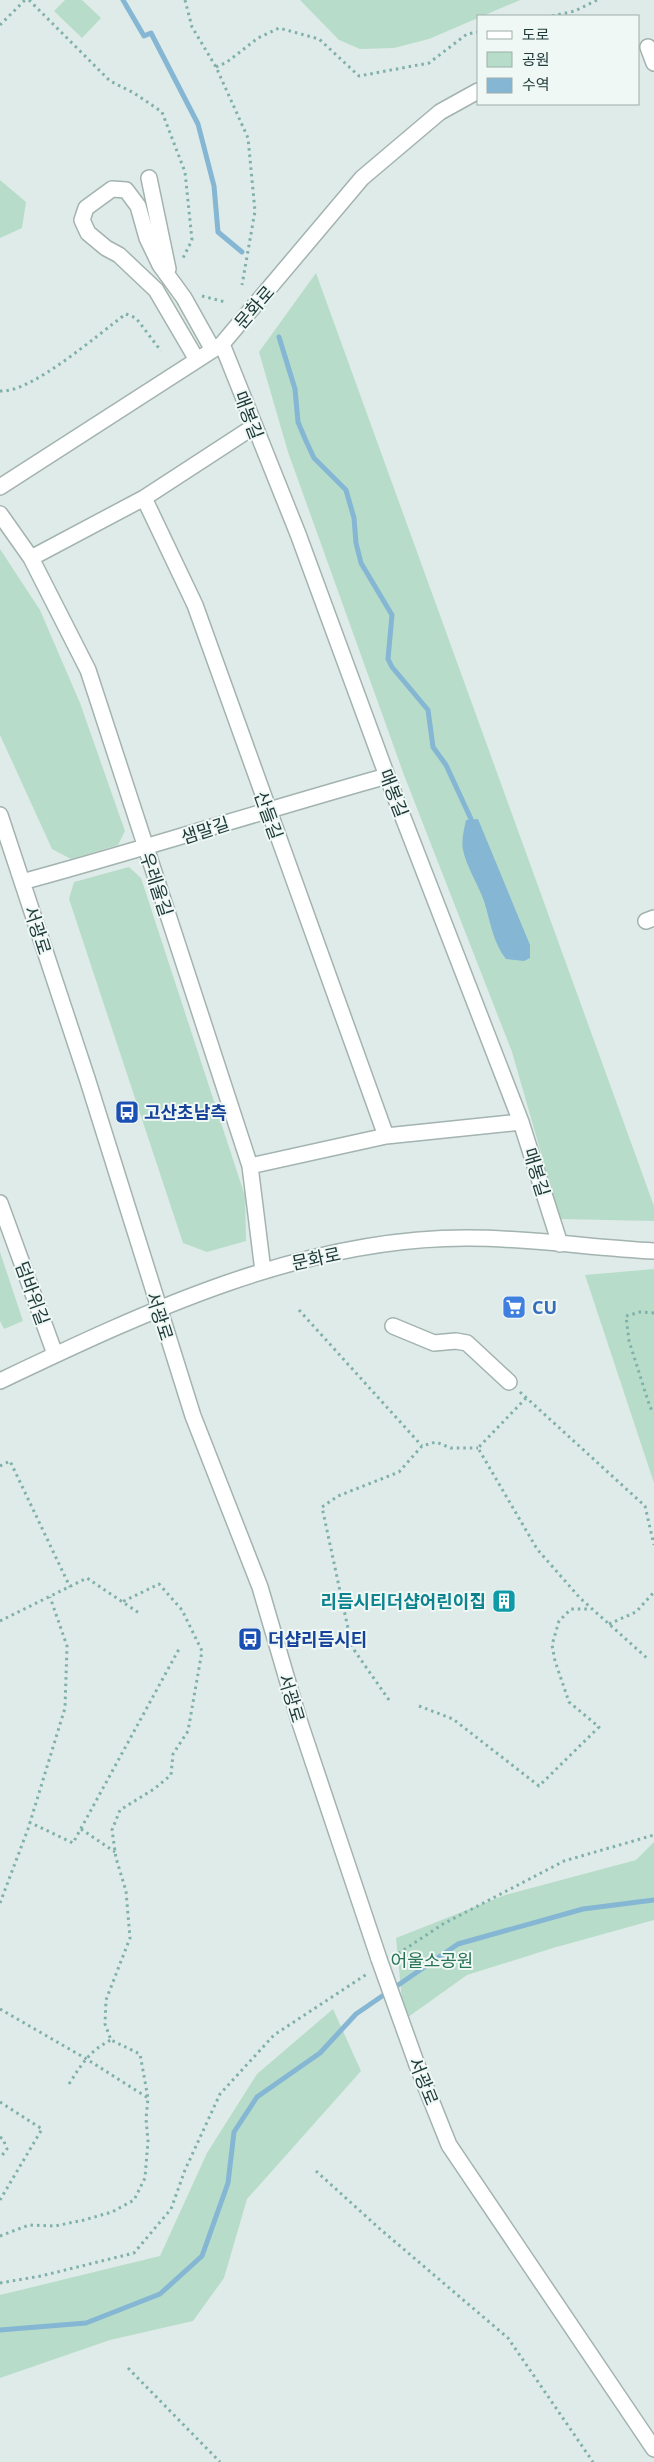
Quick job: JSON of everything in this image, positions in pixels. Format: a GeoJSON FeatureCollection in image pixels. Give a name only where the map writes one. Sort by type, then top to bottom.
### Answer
{"type":"FeatureCollection","features":[{"type":"Feature","properties":{"kind":"street"},"geometry":{"type":"LineString","coordinates":[[647,47],[654,63]]}},
{"type":"Feature","properties":{"kind":"street","name":"문화로"},"geometry":{"type":"LineString","coordinates":[[0,487],[218,347],[362,178],[440,112],[477,92]]}},
{"type":"Feature","properties":{"kind":"street"},"geometry":{"type":"LineString","coordinates":[[170,278],[148,178],[147,189],[144,191],[112,189],[86,208],[82,220],[88,232],[106,248],[119,254],[156,290],[197,360]]}},
{"type":"Feature","properties":{"kind":"street","name":"매봉길"},"geometry":{"type":"LineString","coordinates":[[126,190],[138,206],[147,238],[160,265],[218,347],[298,534],[387,776],[521,1122],[560,1244]]}},
{"type":"Feature","properties":{"kind":"street"},"geometry":{"type":"LineString","coordinates":[[31,558],[144,498],[253,427]]}},
{"type":"Feature","properties":{"kind":"street","name":"산들길"},"geometry":{"type":"LineString","coordinates":[[144,498],[195,605],[267,810],[386,1136]]}},
{"type":"Feature","properties":{"kind":"street","name":"우레울길"},"geometry":{"type":"LineString","coordinates":[[0,514],[31,558],[88,670],[250,1166],[263,1271]]}},
{"type":"Feature","properties":{"kind":"street","name":"샘말길"},"geometry":{"type":"LineString","coordinates":[[22,882],[145,849],[267,810],[387,776]]}},
{"type":"Feature","properties":{"kind":"street","name":"서광로"},"geometry":{"type":"LineString","coordinates":[[0,815],[87,1078],[158,1310],[193,1416],[260,1587],[299,1720],[417,2064],[450,2145],[654,2449]]}},
{"type":"Feature","properties":{"kind":"street"},"geometry":{"type":"LineString","coordinates":[[250,1166],[386,1136],[521,1122]]}},
{"type":"Feature","properties":{"kind":"street","name":"덤바위길"},"geometry":{"type":"LineString","coordinates":[[0,1203],[55,1354]]}},
{"type":"Feature","properties":{"kind":"street","name":"문화로"},"geometry":{"type":"LineString","coordinates":[[0,1380],[158,1310],[301,1259],[392,1243],[470,1238],[654,1251]]}},
{"type":"Feature","properties":{"kind":"street"},"geometry":{"type":"LineString","coordinates":[[393,1326],[434,1343],[456,1341],[467,1343],[509,1382]]}},
{"type":"Feature","properties":{"kind":"path"},"geometry":{"type":"LineString","coordinates":[[0,25],[25,0]]}},
{"type":"Feature","properties":{"kind":"path"},"geometry":{"type":"LineString","coordinates":[[29,0],[110,81],[134,93],[162,112],[185,172],[192,240],[182,258],[185,265]]}},
{"type":"Feature","properties":{"kind":"path"},"geometry":{"type":"LineString","coordinates":[[185,0],[192,27],[216,67],[248,138],[255,211],[242,285]]}},
{"type":"Feature","properties":{"kind":"path"},"geometry":{"type":"LineString","coordinates":[[558,15],[575,12],[598,0]]}},
{"type":"Feature","properties":{"kind":"path"},"geometry":{"type":"LineString","coordinates":[[216,67],[227,62],[258,38],[279,28],[320,39],[359,76],[429,63],[467,34],[477,32]]}},
{"type":"Feature","properties":{"kind":"path"},"geometry":{"type":"LineString","coordinates":[[199,291],[204,298],[225,302]]}},
{"type":"Feature","properties":{"kind":"path"},"geometry":{"type":"LineString","coordinates":[[0,391],[8,391],[31,383],[126,314],[136,318],[161,351]]}},
{"type":"Feature","properties":{"kind":"path"},"geometry":{"type":"LineString","coordinates":[[299,1310],[422,1446]]}},
{"type":"Feature","properties":{"kind":"path"},"geometry":{"type":"LineString","coordinates":[[654,1313],[640,1312],[626,1316],[629,1342],[650,1407],[654,1413]]}},
{"type":"Feature","properties":{"kind":"path"},"geometry":{"type":"LineString","coordinates":[[509,1382],[645,1506],[654,1545]]}},
{"type":"Feature","properties":{"kind":"path"},"geometry":{"type":"LineString","coordinates":[[389,1700],[352,1647],[322,1507],[338,1496],[400,1472],[422,1446],[436,1442],[451,1448],[478,1448],[526,1398]]}},
{"type":"Feature","properties":{"kind":"path"},"geometry":{"type":"LineString","coordinates":[[478,1448],[537,1549],[592,1609],[648,1659]]}},
{"type":"Feature","properties":{"kind":"path"},"geometry":{"type":"LineString","coordinates":[[0,1466],[10,1461],[70,1587]]}},
{"type":"Feature","properties":{"kind":"path"},"geometry":{"type":"LineString","coordinates":[[0,1621],[87,1578],[139,1613]]}},
{"type":"Feature","properties":{"kind":"path"},"geometry":{"type":"LineString","coordinates":[[0,2236],[29,2225],[55,2226],[112,2212],[134,2200],[145,2178],[148,2141],[146,2118],[148,2098],[140,2054],[110,2040],[105,2024],[106,2000],[130,1938],[126,1891],[115,1852],[112,1830],[120,1810],[154,1789],[171,1775],[173,1754],[188,1731],[202,1651],[182,1610],[159,1584],[122,1602]]}},
{"type":"Feature","properties":{"kind":"path"},"geometry":{"type":"LineString","coordinates":[[609,1624],[636,1612],[654,1592]]}},
{"type":"Feature","properties":{"kind":"path"},"geometry":{"type":"LineString","coordinates":[[0,1903],[29,1822],[65,1708],[67,1646],[50,1597]]}},
{"type":"Feature","properties":{"kind":"path"},"geometry":{"type":"LineString","coordinates":[[420,1706],[453,1719],[539,1786],[599,1727],[569,1702],[552,1645],[559,1621],[571,1609],[592,1609]]}},
{"type":"Feature","properties":{"kind":"path"},"geometry":{"type":"LineString","coordinates":[[29,1822],[73,1843],[179,1649]]}},
{"type":"Feature","properties":{"kind":"path"},"geometry":{"type":"LineString","coordinates":[[81,1829],[115,1852]]}},
{"type":"Feature","properties":{"kind":"path"},"geometry":{"type":"LineString","coordinates":[[382,1960],[444,1924],[564,1861],[654,1835]]}},
{"type":"Feature","properties":{"kind":"path"},"geometry":{"type":"LineString","coordinates":[[0,2283],[41,2276],[134,2253],[171,2209],[185,2170],[220,2094],[274,2035],[370,1972]]}},
{"type":"Feature","properties":{"kind":"path"},"geometry":{"type":"LineString","coordinates":[[0,2008],[148,2098]]}},
{"type":"Feature","properties":{"kind":"path"},"geometry":{"type":"LineString","coordinates":[[68,2084],[85,2058],[110,2040]]}},
{"type":"Feature","properties":{"kind":"path"},"geometry":{"type":"LineString","coordinates":[[0,2102],[42,2129],[0,2200]]}},
{"type":"Feature","properties":{"kind":"path"},"geometry":{"type":"LineString","coordinates":[[0,2137],[4,2139],[7,2149],[0,2158]]}},
{"type":"Feature","properties":{"kind":"path"},"geometry":{"type":"LineString","coordinates":[[316,2171],[380,2229],[508,2338],[593,2462]]}},
{"type":"Feature","properties":{"kind":"path"},"geometry":{"type":"LineString","coordinates":[[128,2368],[220,2462]]}},
{"type":"Feature","properties":{"kind":"green space"},"geometry":{"type":"Polygon","coordinates":[[[65,0],[82,0],[101,18],[82,38],[54,11],[65,0]]]}},
{"type":"Feature","properties":{"kind":"green space"},"geometry":{"type":"Polygon","coordinates":[[[300,0],[520,0],[485,15],[477,15],[477,18],[429,39],[394,48],[360,49],[339,40],[300,0]]]}},
{"type":"Feature","properties":{"kind":"green space"},"geometry":{"type":"Polygon","coordinates":[[[0,180],[26,202],[22,228],[0,238],[0,180]]]}},
{"type":"Feature","properties":{"kind":"green space"},"geometry":{"type":"Polygon","coordinates":[[[316,273],[654,1206],[654,1221],[560,1219],[512,1052],[404,775],[288,452],[259,352],[316,273]]]}},
{"type":"Feature","properties":{"kind":"green space"},"geometry":{"type":"Polygon","coordinates":[[[0,549],[40,610],[80,703],[125,831],[118,845],[71,859],[52,849],[0,735],[0,549]]]}},
{"type":"Feature","properties":{"kind":"green space"},"geometry":{"type":"Polygon","coordinates":[[[129,867],[141,878],[245,1196],[246,1241],[207,1252],[183,1243],[69,899],[74,882],[129,867]]]}},
{"type":"Feature","properties":{"kind":"green space"},"geometry":{"type":"Polygon","coordinates":[[[0,1252],[23,1321],[4,1329],[0,1321],[0,1252]]]}},
{"type":"Feature","properties":{"kind":"green space"},"geometry":{"type":"Polygon","coordinates":[[[654,1269],[654,1483],[585,1275],[654,1269]]]}},
{"type":"Feature","properties":{"kind":"green space","name":"어울소공원"},"geometry":{"type":"Polygon","coordinates":[[[654,1842],[654,1920],[553,1948],[467,1975],[404,2020],[396,1938],[505,1895],[636,1860],[654,1842]]]}},
{"type":"Feature","properties":{"kind":"green space"},"geometry":{"type":"Polygon","coordinates":[[[333,2009],[361,2071],[247,2199],[224,2278],[193,2321],[110,2340],[0,2378],[0,2295],[160,2256],[207,2153],[257,2074],[333,2009]]]}},
{"type":"Feature","properties":{"kind":"water"},"geometry":{"type":"Polygon","coordinates":[[[478,819],[530,945],[530,958],[524,961],[506,959],[502,953],[495,939],[479,888],[465,857],[462,842],[466,820],[478,819]]]}},
{"type":"Feature","properties":{"kind":"waterway"},"geometry":{"type":"LineString","coordinates":[[123,0],[144,36],[151,33],[198,124],[214,186],[218,232],[242,252]]}},
{"type":"Feature","properties":{"kind":"waterway"},"geometry":{"type":"LineString","coordinates":[[279,337],[295,389],[298,422],[314,458],[346,490],[354,518],[356,543],[361,563],[392,615],[388,659],[392,667],[428,710],[433,747],[446,765],[471,819]]}},
{"type":"Feature","properties":{"kind":"waterway"},"geometry":{"type":"LineString","coordinates":[[0,2330],[86,2323],[160,2294],[202,2256],[228,2183],[234,2132],[257,2097],[320,2053],[356,2014],[458,1944],[583,1909],[654,1900]]}},
{"type":"Feature","properties":{"kind":"place","name":"고산초남측"},"geometry":{"type":"Point","coordinates":[127,1112]}},
{"type":"Feature","properties":{"kind":"place","name":"CU"},"geometry":{"type":"Point","coordinates":[514,1307]}},
{"type":"Feature","properties":{"kind":"place","name":"리듬시티더샵어린이집"},"geometry":{"type":"Point","coordinates":[504,1601]}},
{"type":"Feature","properties":{"kind":"place","name":"더샵리듬시티"},"geometry":{"type":"Point","coordinates":[250,1639]}}]}
